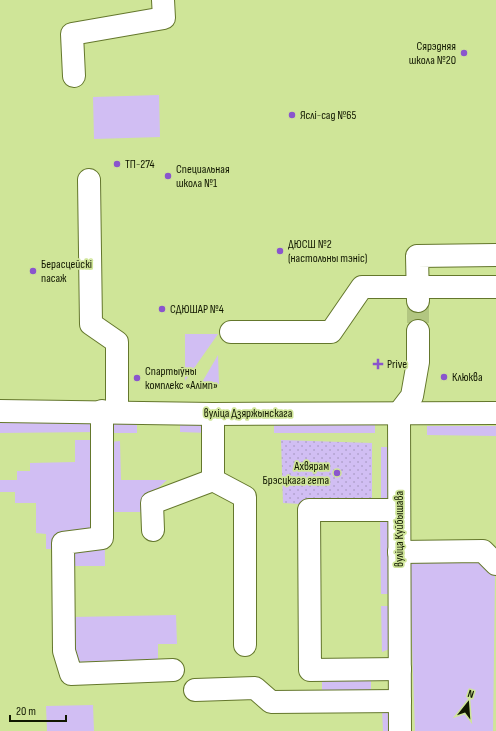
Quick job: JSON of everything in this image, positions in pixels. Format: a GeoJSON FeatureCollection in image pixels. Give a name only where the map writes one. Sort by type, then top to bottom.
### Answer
{"type":"FeatureCollection","features":[{"type":"Feature","properties":{"kind":"street"},"geometry":{"type":"LineString","coordinates":[[74,76],[72,34],[164,18],[163,0]]}},
{"type":"Feature","properties":{"kind":"street"},"geometry":{"type":"LineString","coordinates":[[88,180],[91,324],[117,342],[109,412],[102,538],[63,543],[64,651],[71,674],[173,670]]}},
{"type":"Feature","properties":{"kind":"street"},"geometry":{"type":"LineString","coordinates":[[418,294],[417,256],[496,256]]}},
{"type":"Feature","properties":{"kind":"street"},"geometry":{"type":"LineString","coordinates":[[231,332],[331,332],[362,287],[418,294],[496,286]]}},
{"type":"Feature","properties":{"kind":"street"},"geometry":{"type":"LineString","coordinates":[[399,412],[412,396],[418,362],[418,331]]}},
{"type":"Feature","properties":{"kind":"street","name":"вуліца Дзяржынскага"},"geometry":{"type":"LineString","coordinates":[[0,411],[213,414],[399,412],[496,413]]}},
{"type":"Feature","properties":{"kind":"street","name":"вуліца Куйбышава"},"geometry":{"type":"LineString","coordinates":[[399,412],[400,731]]}},
{"type":"Feature","properties":{"kind":"street"},"geometry":{"type":"LineString","coordinates":[[213,414],[213,480]]}},
{"type":"Feature","properties":{"kind":"street"},"geometry":{"type":"LineString","coordinates":[[153,530],[152,503],[213,480],[245,497],[245,645]]}},
{"type":"Feature","properties":{"kind":"street"},"geometry":{"type":"LineString","coordinates":[[399,510],[309,510],[310,670],[400,669]]}},
{"type":"Feature","properties":{"kind":"street"},"geometry":{"type":"LineString","coordinates":[[399,552],[484,551],[496,564]]}},
{"type":"Feature","properties":{"kind":"street"},"geometry":{"type":"LineString","coordinates":[[195,690],[255,688],[271,702],[400,701]]}},
{"type":"Feature","properties":{"kind":"shaded area"},"geometry":{"type":"Polygon","coordinates":[[[159,95],[160,137],[94,139],[93,97],[159,95]]]}},
{"type":"Feature","properties":{"kind":"shaded area"},"geometry":{"type":"Polygon","coordinates":[[[185,334],[218,334],[185,381],[185,334]]]}},
{"type":"Feature","properties":{"kind":"shaded area"},"geometry":{"type":"Polygon","coordinates":[[[218,355],[219,384],[201,384],[218,355]]]}},
{"type":"Feature","properties":{"kind":"shaded area"},"geometry":{"type":"Polygon","coordinates":[[[97,421],[97,432],[0,433],[0,422],[97,421]]]}},
{"type":"Feature","properties":{"kind":"shaded area"},"geometry":{"type":"Polygon","coordinates":[[[115,421],[137,422],[137,433],[108,433],[108,428],[115,421]]]}},
{"type":"Feature","properties":{"kind":"shaded area"},"geometry":{"type":"Polygon","coordinates":[[[180,422],[203,423],[208,433],[180,432],[180,422]]]}},
{"type":"Feature","properties":{"kind":"shaded area"},"geometry":{"type":"Polygon","coordinates":[[[274,423],[375,424],[375,433],[274,433],[274,423]]]}},
{"type":"Feature","properties":{"kind":"shaded area"},"geometry":{"type":"Polygon","coordinates":[[[427,426],[496,426],[496,436],[427,435],[427,426]]]}},
{"type":"Feature","properties":{"kind":"shaded area"},"geometry":{"type":"Polygon","coordinates":[[[75,440],[104,440],[105,566],[68,566],[68,549],[46,549],[46,534],[36,533],[36,503],[15,503],[15,492],[0,492],[0,480],[17,480],[17,471],[30,471],[30,463],[75,462],[75,440]]]}},
{"type":"Feature","properties":{"kind":"shaded area"},"geometry":{"type":"Polygon","coordinates":[[[281,440],[372,443],[372,501],[308,498],[300,504],[283,503],[281,440]]]}},
{"type":"Feature","properties":{"kind":"shaded area"},"geometry":{"type":"Polygon","coordinates":[[[120,441],[121,480],[167,480],[147,498],[147,512],[111,512],[110,442],[120,441]]]}},
{"type":"Feature","properties":{"kind":"shaded area"},"geometry":{"type":"Polygon","coordinates":[[[381,447],[389,447],[389,506],[381,506],[381,447]]]}},
{"type":"Feature","properties":{"kind":"shaded area"},"geometry":{"type":"Polygon","coordinates":[[[390,515],[391,594],[381,594],[380,516],[390,515]]]}},
{"type":"Feature","properties":{"kind":"shaded area"},"geometry":{"type":"Polygon","coordinates":[[[409,555],[482,555],[495,573],[493,731],[415,731],[409,555]]]}},
{"type":"Feature","properties":{"kind":"shaded area"},"geometry":{"type":"Polygon","coordinates":[[[381,606],[391,606],[392,648],[382,652],[381,606]]]}},
{"type":"Feature","properties":{"kind":"shaded area"},"geometry":{"type":"Polygon","coordinates":[[[176,615],[177,644],[158,644],[158,660],[72,662],[72,617],[176,615]]]}},
{"type":"Feature","properties":{"kind":"shaded area"},"geometry":{"type":"Polygon","coordinates":[[[322,676],[371,676],[371,692],[322,693],[322,676]]]}},
{"type":"Feature","properties":{"kind":"shaded area"},"geometry":{"type":"Polygon","coordinates":[[[93,705],[94,731],[47,731],[46,706],[93,705]]]}},
{"type":"Feature","properties":{"kind":"shaded area"},"geometry":{"type":"Polygon","coordinates":[[[382,710],[392,710],[392,731],[383,731],[382,710]]]}},
{"type":"Feature","properties":{"kind":"tunnel"},"geometry":{"type":"LineString","coordinates":[[418,301],[418,331]]}},
{"type":"Feature","properties":{"kind":"place","name":"Сярэдняя школа №20"},"geometry":{"type":"Point","coordinates":[464,53]}},
{"type":"Feature","properties":{"kind":"place","name":"Яслі-сад №65"},"geometry":{"type":"Point","coordinates":[292,115]}},
{"type":"Feature","properties":{"kind":"place","name":"ТП-274"},"geometry":{"type":"Point","coordinates":[117,164]}},
{"type":"Feature","properties":{"kind":"place","name":"Специальная школа №1"},"geometry":{"type":"Point","coordinates":[168,176]}},
{"type":"Feature","properties":{"kind":"place","name":"ДЮСШ №2 (настольны тэніс)"},"geometry":{"type":"Point","coordinates":[280,251]}},
{"type":"Feature","properties":{"kind":"place","name":"Берасцейскі пасаж"},"geometry":{"type":"Point","coordinates":[33,271]}},
{"type":"Feature","properties":{"kind":"place","name":"СДЮШАР №4"},"geometry":{"type":"Point","coordinates":[162,309]}},
{"type":"Feature","properties":{"kind":"place","name":"Prive"},"geometry":{"type":"Point","coordinates":[378,364]}},
{"type":"Feature","properties":{"kind":"place","name":"Клюква"},"geometry":{"type":"Point","coordinates":[444,377]}},
{"type":"Feature","properties":{"kind":"place","name":"Спартыўны комплекс «Алімп»"},"geometry":{"type":"Point","coordinates":[137,378]}},
{"type":"Feature","properties":{"kind":"place","name":"Ахвярам Брэсцкага гета"},"geometry":{"type":"Point","coordinates":[337,473]}}]}
